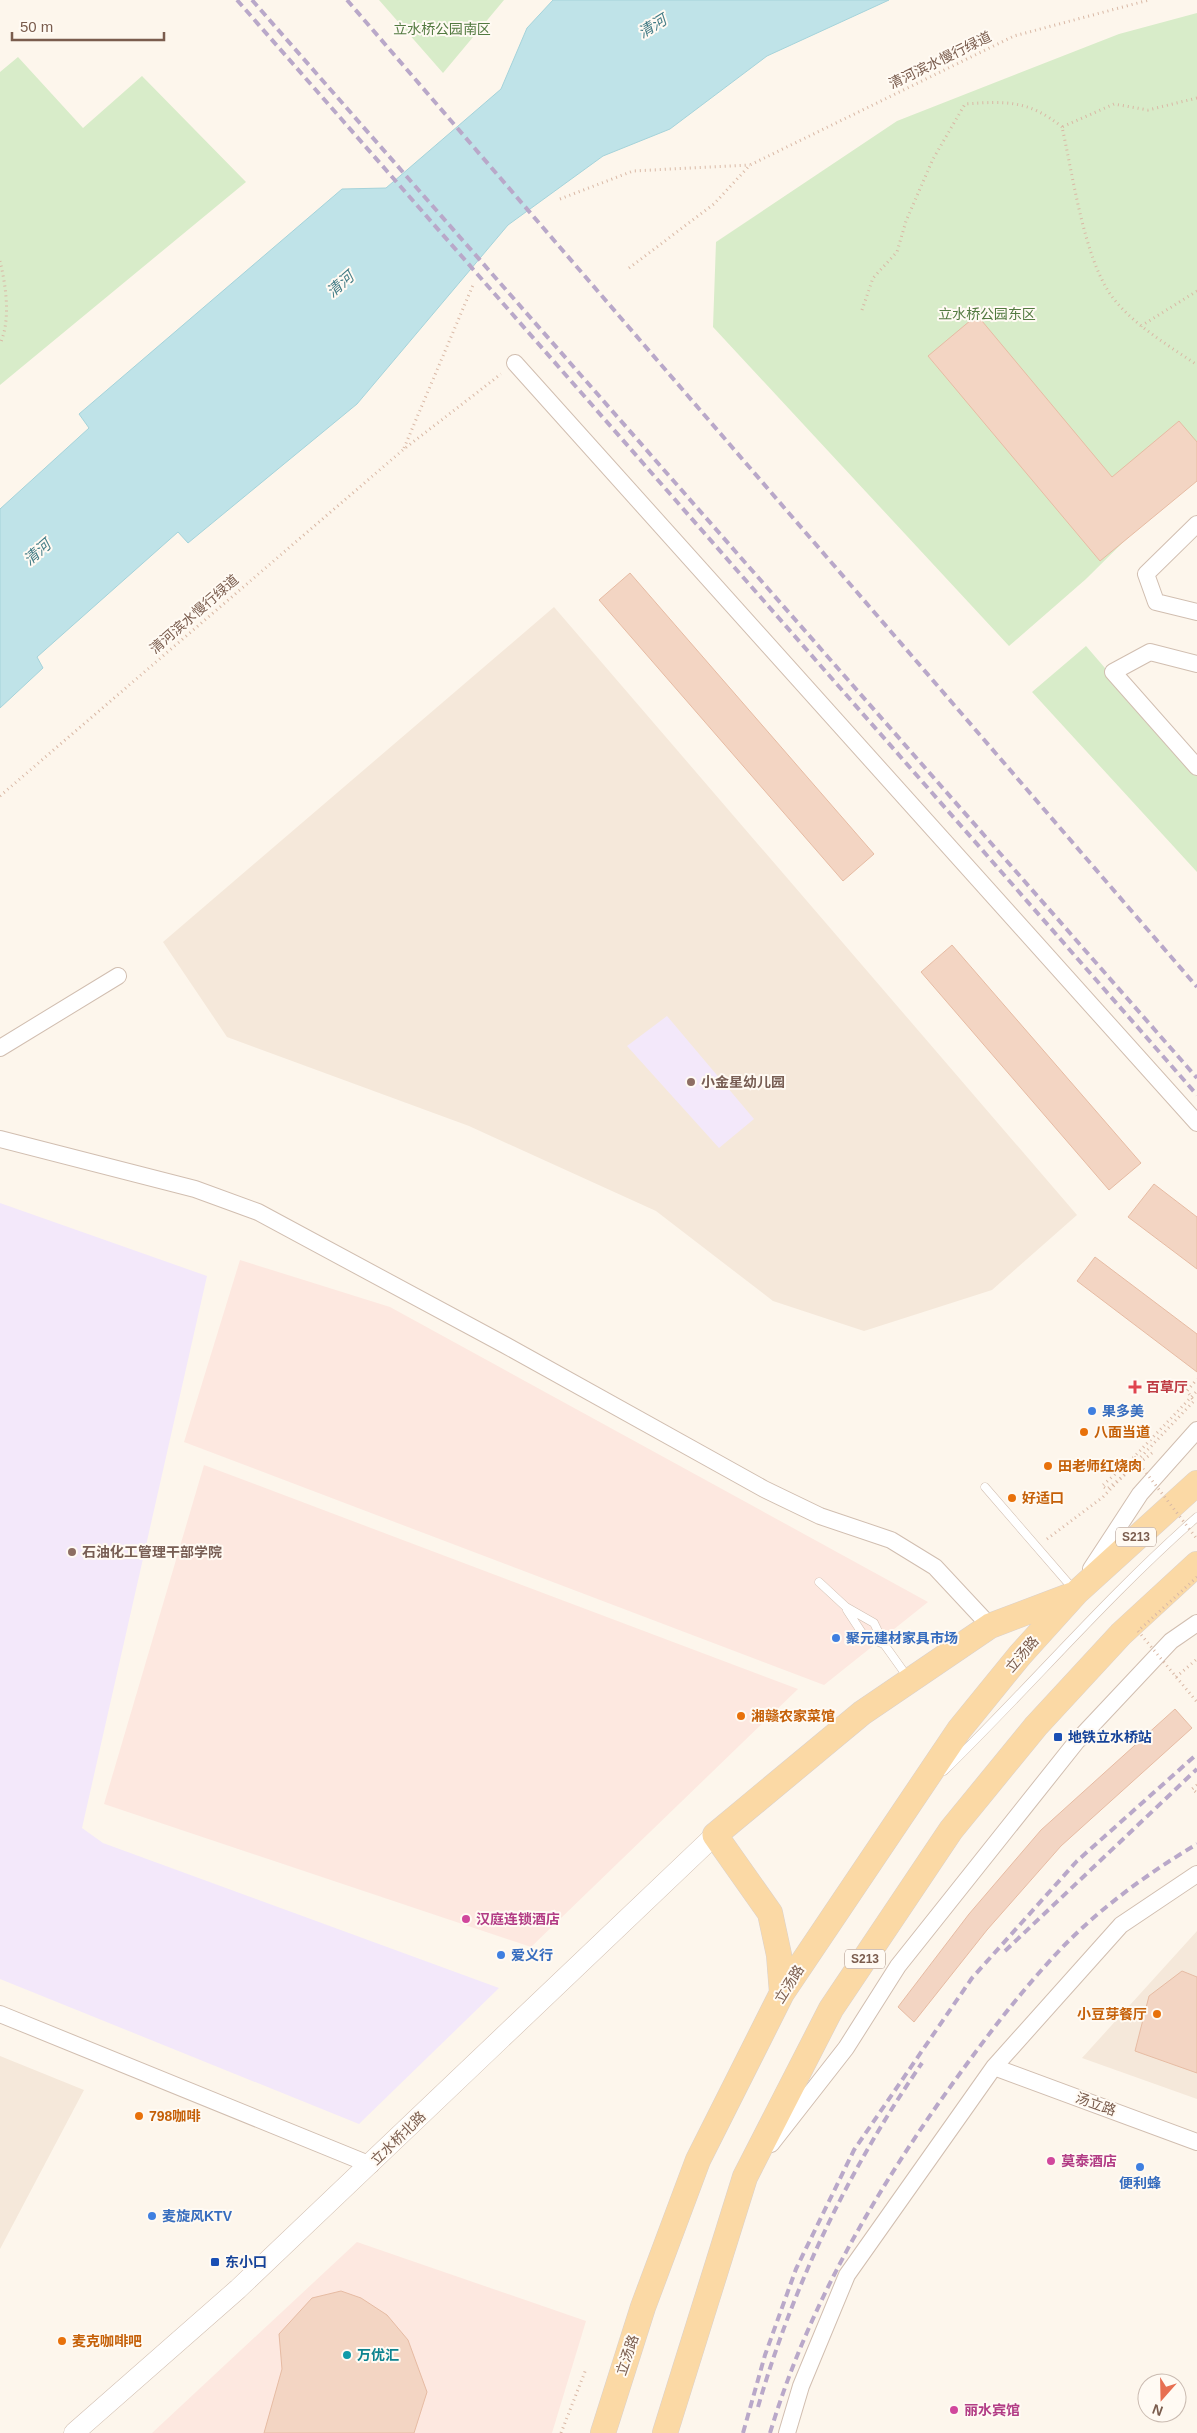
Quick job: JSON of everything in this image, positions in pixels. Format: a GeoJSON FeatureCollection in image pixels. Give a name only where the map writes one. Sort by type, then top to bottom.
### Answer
{"type":"FeatureCollection","features":[{"type":"Feature","properties":{"kind":"main road","name":"立汤路"},"geometry":{"type":"LineString","coordinates":[[603,2433],[643,2307],[698,2160],[782,1992],[959,1730],[1020,1655],[1076,1593],[1197,1483]]}},
{"type":"Feature","properties":{"kind":"main road","name":"S213"},"geometry":{"type":"LineString","coordinates":[[664,2433],[745,2177],[831,2009],[951,1830],[1036,1726],[1121,1634],[1197,1564]]}},
{"type":"Feature","properties":{"kind":"main road"},"geometry":{"type":"LineString","coordinates":[[782,1992],[779,1955],[770,1913],[715,1835],[862,1713],[990,1626],[1076,1593]]}},
{"type":"Feature","properties":{"kind":"street"},"geometry":{"type":"LineString","coordinates":[[515,363],[1197,1123]]}},
{"type":"Feature","properties":{"kind":"street"},"geometry":{"type":"LineString","coordinates":[[1197,524],[1146,574],[1156,602],[1197,612]]}},
{"type":"Feature","properties":{"kind":"street"},"geometry":{"type":"LineString","coordinates":[[1197,664],[1150,652],[1113,672],[1197,767]]}},
{"type":"Feature","properties":{"kind":"street"},"geometry":{"type":"LineString","coordinates":[[0,1048],[118,976]]}},
{"type":"Feature","properties":{"kind":"street"},"geometry":{"type":"LineString","coordinates":[[0,1139],[195,1189],[258,1212],[505,1345],[764,1489],[820,1516],[891,1540],[935,1567],[990,1626]]}},
{"type":"Feature","properties":{"kind":"street","name":"立汤路"},"geometry":{"type":"LineString","coordinates":[[1076,1593],[1140,1494],[1197,1430]]}},
{"type":"Feature","properties":{"kind":"street","name":"S213"},"geometry":{"type":"LineString","coordinates":[[745,2177],[846,2048],[898,1966],[1077,1741],[1171,1641],[1197,1623]]}},
{"type":"Feature","properties":{"kind":"street","name":"立水桥北路"},"geometry":{"type":"LineString","coordinates":[[74,2433],[238,2289],[715,1835]]}},
{"type":"Feature","properties":{"kind":"street"},"geometry":{"type":"LineString","coordinates":[[787,2433],[801,2386],[847,2275],[994,2067],[1121,1924],[1197,1874]]}},
{"type":"Feature","properties":{"kind":"street"},"geometry":{"type":"LineString","coordinates":[[0,2014],[370,2165]]}},
{"type":"Feature","properties":{"kind":"street","name":"汤立路"},"geometry":{"type":"LineString","coordinates":[[994,2067],[1197,2142]]}},
{"type":"Feature","properties":{"kind":"lane"},"geometry":{"type":"LineString","coordinates":[[985,1487],[1076,1593]]}},
{"type":"Feature","properties":{"kind":"lane"},"geometry":{"type":"LineString","coordinates":[[909,1805],[998,1718],[1081,1627],[1148,1560],[1197,1517]]}},
{"type":"Feature","properties":{"kind":"lane"},"geometry":{"type":"LineString","coordinates":[[819,1582],[846,1607],[874,1623],[884,1644],[910,1680]]}},
{"type":"Feature","properties":{"kind":"lane"},"geometry":{"type":"LineString","coordinates":[[846,1607],[864,1636],[884,1644]]}},
{"type":"Feature","properties":{"kind":"path","name":"清河滨水慢行绿道"},"geometry":{"type":"LineString","coordinates":[[628,268],[714,204],[750,165],[1014,36],[1149,0]]}},
{"type":"Feature","properties":{"kind":"path"},"geometry":{"type":"LineString","coordinates":[[1062,127],[1114,104],[1148,110],[1197,98]]}},
{"type":"Feature","properties":{"kind":"path"},"geometry":{"type":"LineString","coordinates":[[862,310],[873,278],[897,252],[906,221],[932,159],[965,104],[1008,101],[1046,113],[1062,127],[1092,258],[1113,298],[1141,326],[1197,365]]}},
{"type":"Feature","properties":{"kind":"path","name":"清河滨水慢行绿道"},"geometry":{"type":"LineString","coordinates":[[560,199],[633,171],[750,165]]}},
{"type":"Feature","properties":{"kind":"path"},"geometry":{"type":"LineString","coordinates":[[0,261],[5,282],[5,333],[0,344]]}},
{"type":"Feature","properties":{"kind":"path","name":"清河滨水慢行绿道"},"geometry":{"type":"LineString","coordinates":[[404,449],[473,285]]}},
{"type":"Feature","properties":{"kind":"path"},"geometry":{"type":"LineString","coordinates":[[1141,326],[1197,291]]}},
{"type":"Feature","properties":{"kind":"path","name":"清河滨水慢行绿道"},"geometry":{"type":"LineString","coordinates":[[0,796],[404,449],[515,363]]}},
{"type":"Feature","properties":{"kind":"path"},"geometry":{"type":"LineString","coordinates":[[1042,1542],[1103,1496],[1171,1426],[1194,1401],[1187,1391],[1197,1379]]}},
{"type":"Feature","properties":{"kind":"path"},"geometry":{"type":"LineString","coordinates":[[1152,1453],[1107,1489],[1102,1486],[1134,1458],[1197,1391]]}},
{"type":"Feature","properties":{"kind":"path"},"geometry":{"type":"LineString","coordinates":[[1134,1458],[1197,1539]]}},
{"type":"Feature","properties":{"kind":"path"},"geometry":{"type":"LineString","coordinates":[[1197,1577],[1138,1631],[1197,1702]]}},
{"type":"Feature","properties":{"kind":"path"},"geometry":{"type":"LineString","coordinates":[[1176,1678],[1197,1659]]}},
{"type":"Feature","properties":{"kind":"path"},"geometry":{"type":"LineString","coordinates":[[1197,1785],[1192,1789],[1197,1793]]}},
{"type":"Feature","properties":{"kind":"path"},"geometry":{"type":"LineString","coordinates":[[561,2433],[586,2369]]}},
{"type":"Feature","properties":{"kind":"shaded area"},"geometry":{"type":"Polygon","coordinates":[[[554,607],[1077,1215],[992,1290],[864,1331],[773,1301],[656,1211],[469,1126],[227,1037],[163,942],[554,607]]]}},
{"type":"Feature","properties":{"kind":"shaded area","name":"小金星幼儿园"},"geometry":{"type":"Polygon","coordinates":[[[667,1016],[754,1119],[719,1148],[627,1046],[667,1016]]]}},
{"type":"Feature","properties":{"kind":"shaded area","name":"石油化工管理干部学院"},"geometry":{"type":"Polygon","coordinates":[[[0,1203],[207,1276],[82,1828],[103,1843],[499,1988],[359,2124],[0,1979],[0,1203]]]}},
{"type":"Feature","properties":{"kind":"shaded area","name":"聚元建材家具市场"},"geometry":{"type":"Polygon","coordinates":[[[240,1260],[390,1307],[928,1602],[824,1685],[184,1442],[240,1260]]]}},
{"type":"Feature","properties":{"kind":"shaded area"},"geometry":{"type":"Polygon","coordinates":[[[204,1465],[798,1689],[531,1947],[104,1804],[204,1465]]]}},
{"type":"Feature","properties":{"kind":"shaded area"},"geometry":{"type":"Polygon","coordinates":[[[1197,1931],[1197,2099],[1082,2058],[1197,1931]]]}},
{"type":"Feature","properties":{"kind":"shaded area"},"geometry":{"type":"Polygon","coordinates":[[[0,2056],[84,2090],[0,2249],[0,2056]]]}},
{"type":"Feature","properties":{"kind":"shaded area","name":"万优汇"},"geometry":{"type":"Polygon","coordinates":[[[357,2242],[586,2321],[552,2433],[152,2433],[357,2242]]]}},
{"type":"Feature","properties":{"kind":"green space","name":"立水桥公园南区"},"geometry":{"type":"Polygon","coordinates":[[[379,0],[504,0],[443,73],[379,0]]]}},
{"type":"Feature","properties":{"kind":"green space","name":"立水桥公园东区"},"geometry":{"type":"Polygon","coordinates":[[[1197,13],[1197,469],[1086,579],[1009,646],[713,327],[716,242],[897,121],[1119,34],[1197,13]]]}},
{"type":"Feature","properties":{"kind":"green space"},"geometry":{"type":"Polygon","coordinates":[[[18,57],[83,128],[142,76],[246,182],[0,385],[0,72],[18,57]]]}},
{"type":"Feature","properties":{"kind":"green space"},"geometry":{"type":"Polygon","coordinates":[[[1086,646],[1197,775],[1197,872],[1032,692],[1086,646]]]}},
{"type":"Feature","properties":{"kind":"water","name":"清河"},"geometry":{"type":"Polygon","coordinates":[[[553,0],[889,0],[767,56],[670,129],[603,156],[508,225],[357,404],[188,543],[178,532],[37,657],[43,668],[0,708],[0,509],[89,428],[79,414],[342,189],[386,188],[501,89],[527,28],[553,0]]]}},
{"type":"Feature","properties":{"kind":"building"},"geometry":{"type":"Polygon","coordinates":[[[977,315],[1112,477],[1179,421],[1197,442],[1197,481],[1100,561],[928,356],[977,315]]]}},
{"type":"Feature","properties":{"kind":"building"},"geometry":{"type":"Polygon","coordinates":[[[630,573],[874,854],[843,881],[599,600],[630,573]]]}},
{"type":"Feature","properties":{"kind":"building"},"geometry":{"type":"Polygon","coordinates":[[[952,945],[1141,1163],[1109,1190],[921,972],[952,945]]]}},
{"type":"Feature","properties":{"kind":"building"},"geometry":{"type":"Polygon","coordinates":[[[1154,1184],[1197,1217],[1197,1269],[1128,1217],[1154,1184]]]}},
{"type":"Feature","properties":{"kind":"building"},"geometry":{"type":"Polygon","coordinates":[[[1095,1257],[1197,1334],[1197,1372],[1077,1281],[1095,1257]]]}},
{"type":"Feature","properties":{"kind":"building"},"geometry":{"type":"Polygon","coordinates":[[[1175,1709],[1192,1728],[1061,1846],[987,1930],[914,2022],[898,2007],[969,1914],[1041,1830],[1175,1709]]]}},
{"type":"Feature","properties":{"kind":"building"},"geometry":{"type":"Polygon","coordinates":[[[1182,1971],[1197,1977],[1197,2073],[1135,2051],[1149,1996],[1182,1971]]]}},
{"type":"Feature","properties":{"kind":"building","name":"万优汇"},"geometry":{"type":"Polygon","coordinates":[[[341,2291],[361,2298],[387,2315],[408,2340],[427,2392],[414,2433],[264,2433],[282,2369],[279,2334],[312,2298],[341,2291]]]}},
{"type":"Feature","properties":{"kind":"railway"},"geometry":{"type":"LineString","coordinates":[[237,0],[1197,1095]]}},
{"type":"Feature","properties":{"kind":"railway"},"geometry":{"type":"LineString","coordinates":[[252,0],[1197,1078]]}},
{"type":"Feature","properties":{"kind":"railway"},"geometry":{"type":"LineString","coordinates":[[347,0],[1197,987]]}},
{"type":"Feature","properties":{"kind":"railway"},"geometry":{"type":"LineString","coordinates":[[743,2433],[765,2355],[796,2269],[854,2150],[972,1978],[1077,1861],[1197,1754]]}},
{"type":"Feature","properties":{"kind":"railway"},"geometry":{"type":"LineString","coordinates":[[1005,1951],[1197,1769]]}},
{"type":"Feature","properties":{"kind":"railway"},"geometry":{"type":"LineString","coordinates":[[770,2433],[801,2345],[841,2262],[863,2221],[912,2142],[966,2065],[1025,1989],[1073,1937],[1124,1893],[1197,1844]]}},
{"type":"Feature","properties":{"kind":"railway"},"geometry":{"type":"LineString","coordinates":[[758,2407],[772,2361],[789,2316],[826,2228],[871,2144],[895,2103],[922,2063]]}},
{"type":"Feature","properties":{"kind":"place","name":"小金星幼儿园"},"geometry":{"type":"Point","coordinates":[691,1082]}},
{"type":"Feature","properties":{"kind":"place","name":"百草厅"},"geometry":{"type":"Point","coordinates":[1135,1387]}},
{"type":"Feature","properties":{"kind":"place","name":"果多美"},"geometry":{"type":"Point","coordinates":[1092,1411]}},
{"type":"Feature","properties":{"kind":"place","name":"八面当道"},"geometry":{"type":"Point","coordinates":[1084,1432]}},
{"type":"Feature","properties":{"kind":"place","name":"田老师红烧肉"},"geometry":{"type":"Point","coordinates":[1048,1466]}},
{"type":"Feature","properties":{"kind":"place","name":"好适口"},"geometry":{"type":"Point","coordinates":[1012,1498]}},
{"type":"Feature","properties":{"kind":"place","name":"石油化工管理干部学院"},"geometry":{"type":"Point","coordinates":[72,1552]}},
{"type":"Feature","properties":{"kind":"place","name":"聚元建材家具市场"},"geometry":{"type":"Point","coordinates":[836,1638]}},
{"type":"Feature","properties":{"kind":"place","name":"湘赣农家菜馆"},"geometry":{"type":"Point","coordinates":[741,1716]}},
{"type":"Feature","properties":{"kind":"place","name":"地铁立水桥站"},"geometry":{"type":"Point","coordinates":[1058,1737]}},
{"type":"Feature","properties":{"kind":"place","name":"汉庭连锁酒店"},"geometry":{"type":"Point","coordinates":[466,1919]}},
{"type":"Feature","properties":{"kind":"place","name":"爱义行"},"geometry":{"type":"Point","coordinates":[501,1955]}},
{"type":"Feature","properties":{"kind":"place","name":"小豆芽餐厅"},"geometry":{"type":"Point","coordinates":[1157,2014]}},
{"type":"Feature","properties":{"kind":"place","name":"798咖啡"},"geometry":{"type":"Point","coordinates":[139,2116]}},
{"type":"Feature","properties":{"kind":"place","name":"莫泰酒店"},"geometry":{"type":"Point","coordinates":[1051,2161]}},
{"type":"Feature","properties":{"kind":"place","name":"便利蜂"},"geometry":{"type":"Point","coordinates":[1140,2167]}},
{"type":"Feature","properties":{"kind":"place","name":"麦旋风KTV"},"geometry":{"type":"Point","coordinates":[152,2216]}},
{"type":"Feature","properties":{"kind":"place","name":"东小口"},"geometry":{"type":"Point","coordinates":[215,2262]}},
{"type":"Feature","properties":{"kind":"place","name":"麦克咖啡吧"},"geometry":{"type":"Point","coordinates":[62,2341]}},
{"type":"Feature","properties":{"kind":"place","name":"万优汇"},"geometry":{"type":"Point","coordinates":[347,2355]}},
{"type":"Feature","properties":{"kind":"place","name":"丽水宾馆"},"geometry":{"type":"Point","coordinates":[954,2410]}}]}
